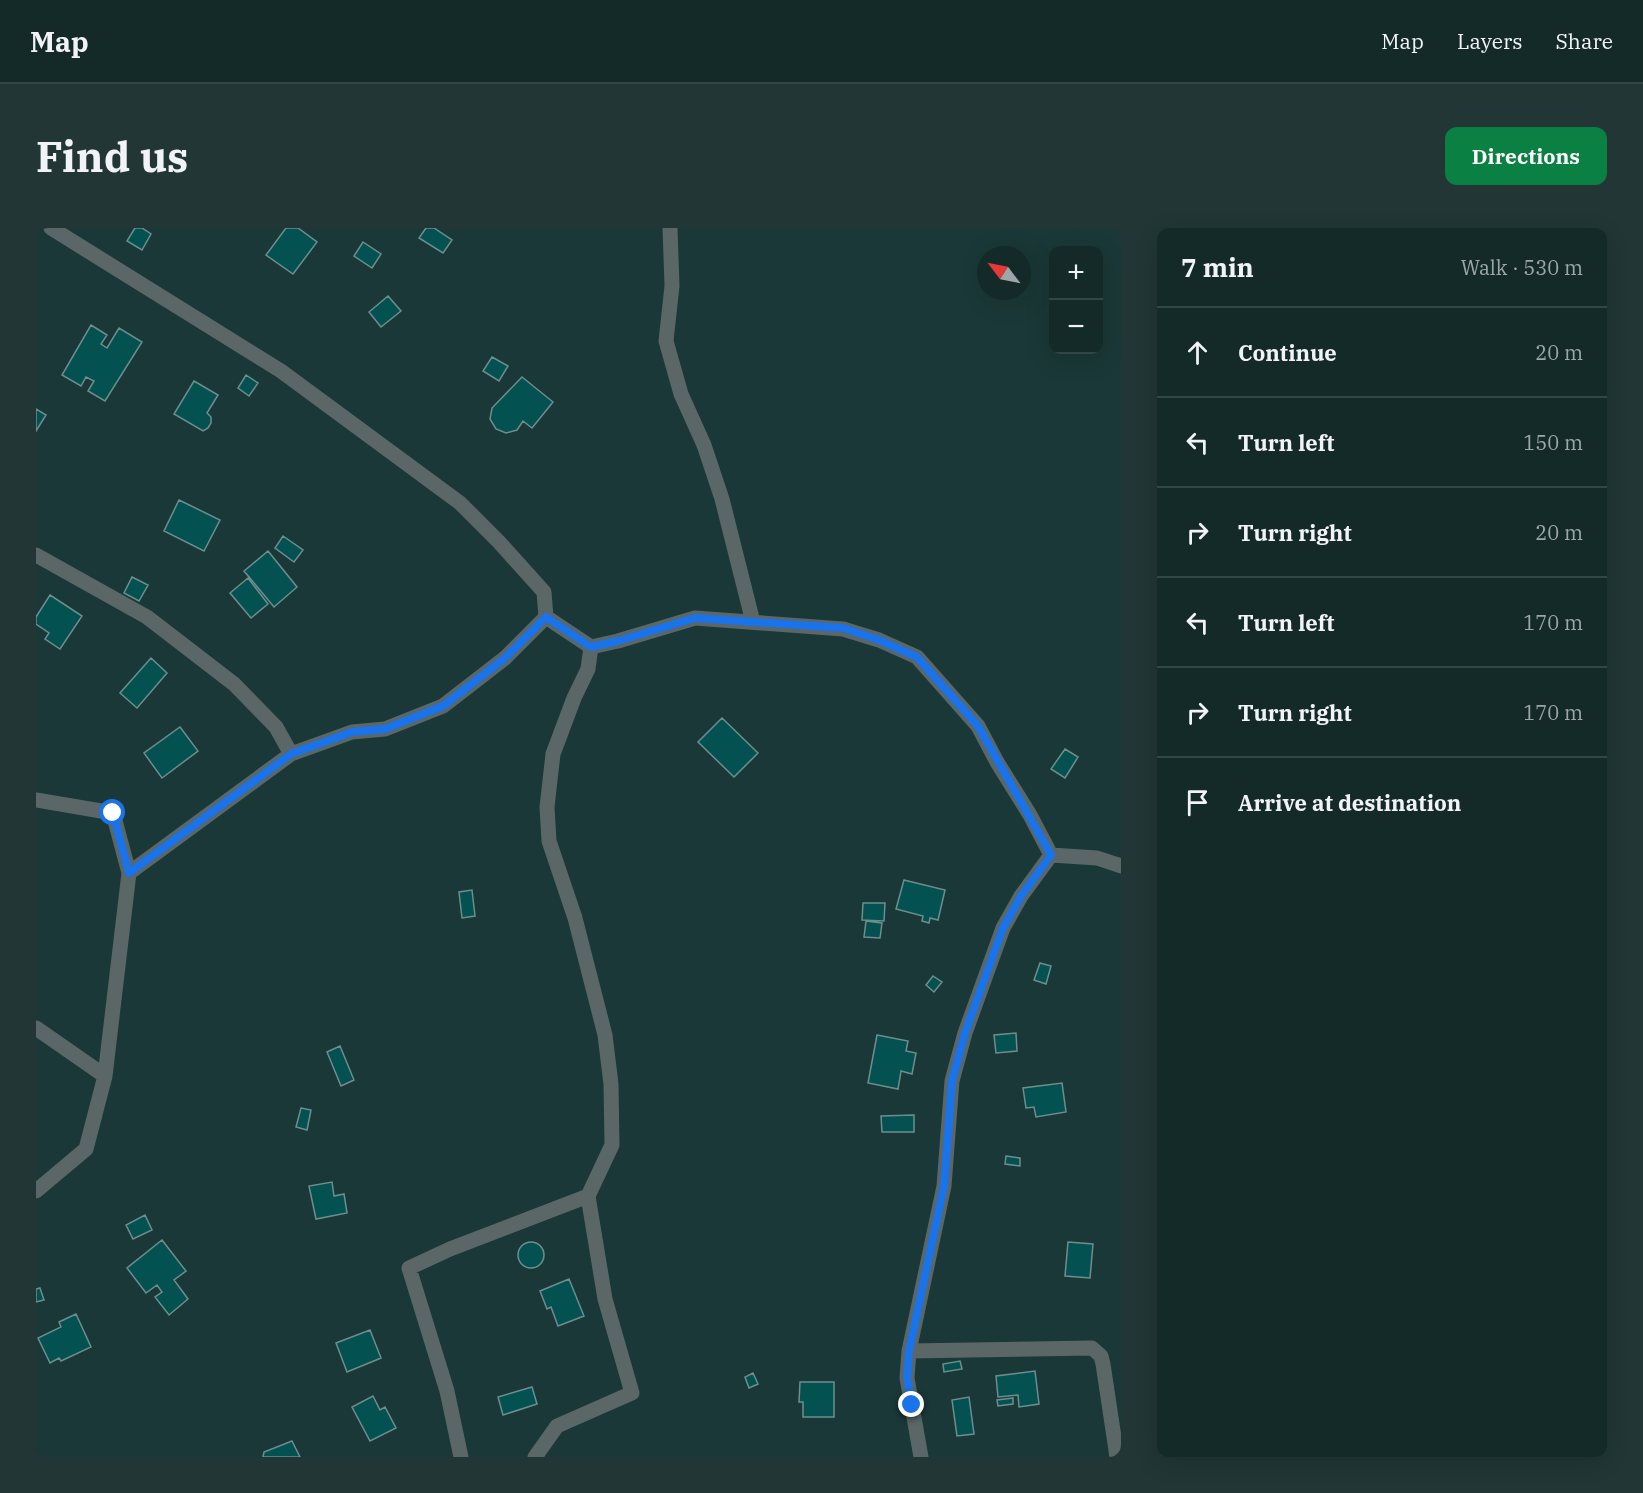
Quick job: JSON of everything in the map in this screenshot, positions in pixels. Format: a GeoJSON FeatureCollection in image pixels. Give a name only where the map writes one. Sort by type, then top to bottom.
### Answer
{"type":"FeatureCollection","features":[{"type":"Feature","properties":{"kind":"street"},"geometry":{"type":"LineString","coordinates":[[51,228],[281,371],[460,503],[544,592],[546,617],[505,658],[443,706],[385,729],[352,732],[291,754],[129,873]]}},
{"type":"Feature","properties":{"kind":"street"},"geometry":{"type":"LineString","coordinates":[[670,228],[672,286],[666,341],[681,394],[704,445],[722,499],[753,622]]}},
{"type":"Feature","properties":{"kind":"street"},"geometry":{"type":"LineString","coordinates":[[36,555],[147,617],[234,684],[276,727],[291,754]]}},
{"type":"Feature","properties":{"kind":"street"},"geometry":{"type":"LineString","coordinates":[[546,617],[591,647],[695,618],[843,628],[879,640],[917,657],[978,726],[1051,855]]}},
{"type":"Feature","properties":{"kind":"street"},"geometry":{"type":"LineString","coordinates":[[535,1457],[557,1426],[632,1393],[605,1299],[588,1196],[612,1145],[611,1084],[604,1035],[575,918],[549,841],[547,807],[553,754],[574,698],[588,669],[591,647]]}},
{"type":"Feature","properties":{"kind":"street"},"geometry":{"type":"LineString","coordinates":[[36,800],[113,813],[129,873],[105,1077],[86,1149],[36,1191]]}},
{"type":"Feature","properties":{"kind":"street"},"geometry":{"type":"LineString","coordinates":[[1051,855],[1097,858],[1121,866]]}},
{"type":"Feature","properties":{"kind":"street"},"geometry":{"type":"LineString","coordinates":[[921,1457],[907,1378],[909,1351],[944,1186],[952,1081],[965,1033],[1003,928],[1021,896],[1051,855]]}},
{"type":"Feature","properties":{"kind":"street"},"geometry":{"type":"LineString","coordinates":[[36,1028],[105,1077]]}},
{"type":"Feature","properties":{"kind":"street"},"geometry":{"type":"LineString","coordinates":[[461,1457],[447,1391],[409,1268],[450,1249],[588,1196]]}},
{"type":"Feature","properties":{"kind":"street"},"geometry":{"type":"LineString","coordinates":[[909,1351],[1092,1348],[1101,1356],[1103,1364],[1117,1457]]}},
{"type":"Feature","properties":{"kind":"building"},"geometry":{"type":"Polygon","coordinates":[[[135,228],[142,228],[151,234],[142,250],[127,241],[135,228]]]}},
{"type":"Feature","properties":{"kind":"building"},"geometry":{"type":"Polygon","coordinates":[[[286,228],[298,228],[317,242],[293,274],[266,255],[286,228]]]}},
{"type":"Feature","properties":{"kind":"building"},"geometry":{"type":"Polygon","coordinates":[[[426,228],[434,228],[452,240],[443,253],[419,238],[426,228]]]}},
{"type":"Feature","properties":{"kind":"building"},"geometry":{"type":"Polygon","coordinates":[[[363,242],[381,254],[372,268],[354,256],[363,242]]]}},
{"type":"Feature","properties":{"kind":"building"},"geometry":{"type":"Polygon","coordinates":[[[388,296],[401,311],[381,327],[369,312],[388,296]]]}},
{"type":"Feature","properties":{"kind":"building"},"geometry":{"type":"Polygon","coordinates":[[[91,325],[107,335],[101,344],[107,348],[119,328],[142,342],[105,401],[88,391],[94,381],[86,377],[81,386],[62,375],[91,325]]]}},
{"type":"Feature","properties":{"kind":"building"},"geometry":{"type":"Polygon","coordinates":[[[492,357],[508,366],[499,381],[483,371],[492,357]]]}},
{"type":"Feature","properties":{"kind":"building"},"geometry":{"type":"Polygon","coordinates":[[[246,375],[258,383],[249,396],[238,388],[246,375]]]}},
{"type":"Feature","properties":{"kind":"building"},"geometry":{"type":"Polygon","coordinates":[[[522,377],[553,402],[532,428],[523,421],[517,430],[506,433],[496,429],[490,419],[492,408],[522,377]]]}},
{"type":"Feature","properties":{"kind":"building"},"geometry":{"type":"Polygon","coordinates":[[[194,381],[218,395],[207,413],[211,417],[211,423],[203,431],[174,414],[194,381]]]}},
{"type":"Feature","properties":{"kind":"building"},"geometry":{"type":"Polygon","coordinates":[[[36,409],[46,415],[36,431],[36,409]]]}},
{"type":"Feature","properties":{"kind":"building"},"geometry":{"type":"Polygon","coordinates":[[[179,500],[220,520],[204,551],[164,531],[179,500]]]}},
{"type":"Feature","properties":{"kind":"building"},"geometry":{"type":"Polygon","coordinates":[[[283,536],[303,550],[294,562],[275,548],[283,536]]]}},
{"type":"Feature","properties":{"kind":"building"},"geometry":{"type":"Polygon","coordinates":[[[268,551],[297,587],[274,607],[244,571],[268,551]]]}},
{"type":"Feature","properties":{"kind":"building"},"geometry":{"type":"Polygon","coordinates":[[[132,577],[148,585],[139,601],[124,593],[132,577]]]}},
{"type":"Feature","properties":{"kind":"building"},"geometry":{"type":"Polygon","coordinates":[[[248,578],[268,604],[251,618],[230,593],[248,578]]]}},
{"type":"Feature","properties":{"kind":"building"},"geometry":{"type":"Polygon","coordinates":[[[50,595],[82,616],[60,649],[45,639],[49,633],[36,624],[36,617],[50,595]]]}},
{"type":"Feature","properties":{"kind":"building"},"geometry":{"type":"Polygon","coordinates":[[[151,658],[167,673],[137,708],[120,693],[151,658]]]}},
{"type":"Feature","properties":{"kind":"building"},"geometry":{"type":"Polygon","coordinates":[[[722,718],[758,753],[734,777],[698,742],[722,718]]]}},
{"type":"Feature","properties":{"kind":"building"},"geometry":{"type":"Polygon","coordinates":[[[180,727],[198,751],[162,778],[144,753],[180,727]]]}},
{"type":"Feature","properties":{"kind":"building"},"geometry":{"type":"Polygon","coordinates":[[[1065,749],[1078,757],[1065,778],[1051,769],[1065,749]]]}},
{"type":"Feature","properties":{"kind":"building"},"geometry":{"type":"Polygon","coordinates":[[[904,880],[945,890],[938,920],[930,918],[929,923],[922,921],[923,916],[896,909],[904,880]]]}},
{"type":"Feature","properties":{"kind":"building"},"geometry":{"type":"Polygon","coordinates":[[[472,890],[475,916],[462,918],[459,892],[472,890]]]}},
{"type":"Feature","properties":{"kind":"building"},"geometry":{"type":"Polygon","coordinates":[[[863,903],[885,903],[884,921],[862,920],[863,903]]]}},
{"type":"Feature","properties":{"kind":"building"},"geometry":{"type":"Polygon","coordinates":[[[866,921],[882,923],[880,938],[864,937],[866,921]]]}},
{"type":"Feature","properties":{"kind":"building"},"geometry":{"type":"Polygon","coordinates":[[[1040,963],[1051,966],[1046,984],[1034,980],[1040,963]]]}},
{"type":"Feature","properties":{"kind":"building"},"geometry":{"type":"Polygon","coordinates":[[[933,976],[942,982],[934,992],[926,985],[933,976]]]}},
{"type":"Feature","properties":{"kind":"building"},"geometry":{"type":"Polygon","coordinates":[[[1016,1033],[1017,1051],[996,1053],[994,1035],[1016,1033]]]}},
{"type":"Feature","properties":{"kind":"building"},"geometry":{"type":"Polygon","coordinates":[[[877,1035],[908,1041],[906,1051],[916,1053],[912,1074],[901,1071],[898,1089],[868,1083],[877,1035]]]}},
{"type":"Feature","properties":{"kind":"building"},"geometry":{"type":"Polygon","coordinates":[[[340,1046],[354,1080],[341,1086],[327,1052],[340,1046]]]}},
{"type":"Feature","properties":{"kind":"building"},"geometry":{"type":"Polygon","coordinates":[[[1062,1083],[1066,1112],[1036,1117],[1034,1107],[1026,1108],[1023,1088],[1062,1083]]]}},
{"type":"Feature","properties":{"kind":"building"},"geometry":{"type":"Polygon","coordinates":[[[301,1108],[311,1110],[307,1130],[296,1127],[301,1108]]]}},
{"type":"Feature","properties":{"kind":"building"},"geometry":{"type":"Polygon","coordinates":[[[914,1115],[914,1132],[882,1132],[881,1116],[914,1115]]]}},
{"type":"Feature","properties":{"kind":"building"},"geometry":{"type":"Polygon","coordinates":[[[1006,1156],[1020,1158],[1020,1166],[1005,1164],[1006,1156]]]}},
{"type":"Feature","properties":{"kind":"building"},"geometry":{"type":"Polygon","coordinates":[[[332,1182],[334,1196],[344,1194],[347,1213],[316,1219],[309,1186],[332,1182]]]}},
{"type":"Feature","properties":{"kind":"building"},"geometry":{"type":"Polygon","coordinates":[[[145,1215],[152,1230],[133,1239],[126,1225],[145,1215]]]}},
{"type":"Feature","properties":{"kind":"building"},"geometry":{"type":"Polygon","coordinates":[[[162,1240],[186,1271],[174,1280],[188,1299],[169,1315],[155,1297],[162,1292],[157,1285],[146,1293],[127,1268],[162,1240]]]}},
{"type":"Feature","properties":{"kind":"building"},"geometry":{"type":"Polygon","coordinates":[[[531,1242],[540,1246],[544,1255],[540,1264],[531,1268],[522,1264],[518,1255],[522,1246],[531,1242]]]}},
{"type":"Feature","properties":{"kind":"building"},"geometry":{"type":"Polygon","coordinates":[[[1068,1242],[1093,1244],[1090,1278],[1065,1276],[1068,1242]]]}},
{"type":"Feature","properties":{"kind":"building"},"geometry":{"type":"Polygon","coordinates":[[[569,1279],[584,1316],[558,1326],[551,1307],[547,1309],[540,1291],[569,1279]]]}},
{"type":"Feature","properties":{"kind":"building"},"geometry":{"type":"Polygon","coordinates":[[[40,1288],[44,1300],[36,1302],[36,1289],[40,1288]]]}},
{"type":"Feature","properties":{"kind":"building"},"geometry":{"type":"Polygon","coordinates":[[[76,1314],[91,1347],[61,1361],[59,1358],[50,1363],[38,1338],[61,1327],[59,1322],[76,1314]]]}},
{"type":"Feature","properties":{"kind":"building"},"geometry":{"type":"Polygon","coordinates":[[[370,1330],[381,1358],[347,1372],[336,1343],[370,1330]]]}},
{"type":"Feature","properties":{"kind":"building"},"geometry":{"type":"Polygon","coordinates":[[[960,1361],[962,1369],[944,1372],[943,1364],[960,1361]]]}},
{"type":"Feature","properties":{"kind":"building"},"geometry":{"type":"Polygon","coordinates":[[[1035,1371],[1039,1404],[1019,1407],[1018,1395],[998,1397],[996,1376],[1035,1371]]]}},
{"type":"Feature","properties":{"kind":"building"},"geometry":{"type":"Polygon","coordinates":[[[753,1373],[758,1384],[749,1388],[745,1377],[753,1373]]]}},
{"type":"Feature","properties":{"kind":"building"},"geometry":{"type":"Polygon","coordinates":[[[800,1382],[834,1382],[834,1417],[803,1417],[803,1402],[799,1402],[800,1382]]]}},
{"type":"Feature","properties":{"kind":"building"},"geometry":{"type":"Polygon","coordinates":[[[532,1387],[537,1404],[503,1415],[498,1397],[532,1387]]]}},
{"type":"Feature","properties":{"kind":"building"},"geometry":{"type":"Polygon","coordinates":[[[373,1396],[380,1410],[385,1407],[396,1428],[370,1441],[352,1407],[373,1396]]]}},
{"type":"Feature","properties":{"kind":"building"},"geometry":{"type":"Polygon","coordinates":[[[969,1397],[974,1434],[957,1436],[952,1400],[969,1397]]]}},
{"type":"Feature","properties":{"kind":"building"},"geometry":{"type":"Polygon","coordinates":[[[1013,1398],[1013,1404],[998,1406],[997,1400],[1013,1398]]]}},
{"type":"Feature","properties":{"kind":"building"},"geometry":{"type":"Polygon","coordinates":[[[292,1441],[300,1457],[263,1457],[264,1452],[292,1441]]]}},
{"type":"Feature","properties":{"kind":"route"},"geometry":{"type":"LineString","coordinates":[[113,813],[129,873],[291,754],[352,732],[385,729],[443,706],[505,658],[546,617],[591,647],[695,618],[843,628],[879,640],[917,657],[978,726],[1051,855],[1021,896],[1003,928],[965,1033],[952,1081],[944,1186],[909,1351],[907,1378],[912,1405]]}}]}
